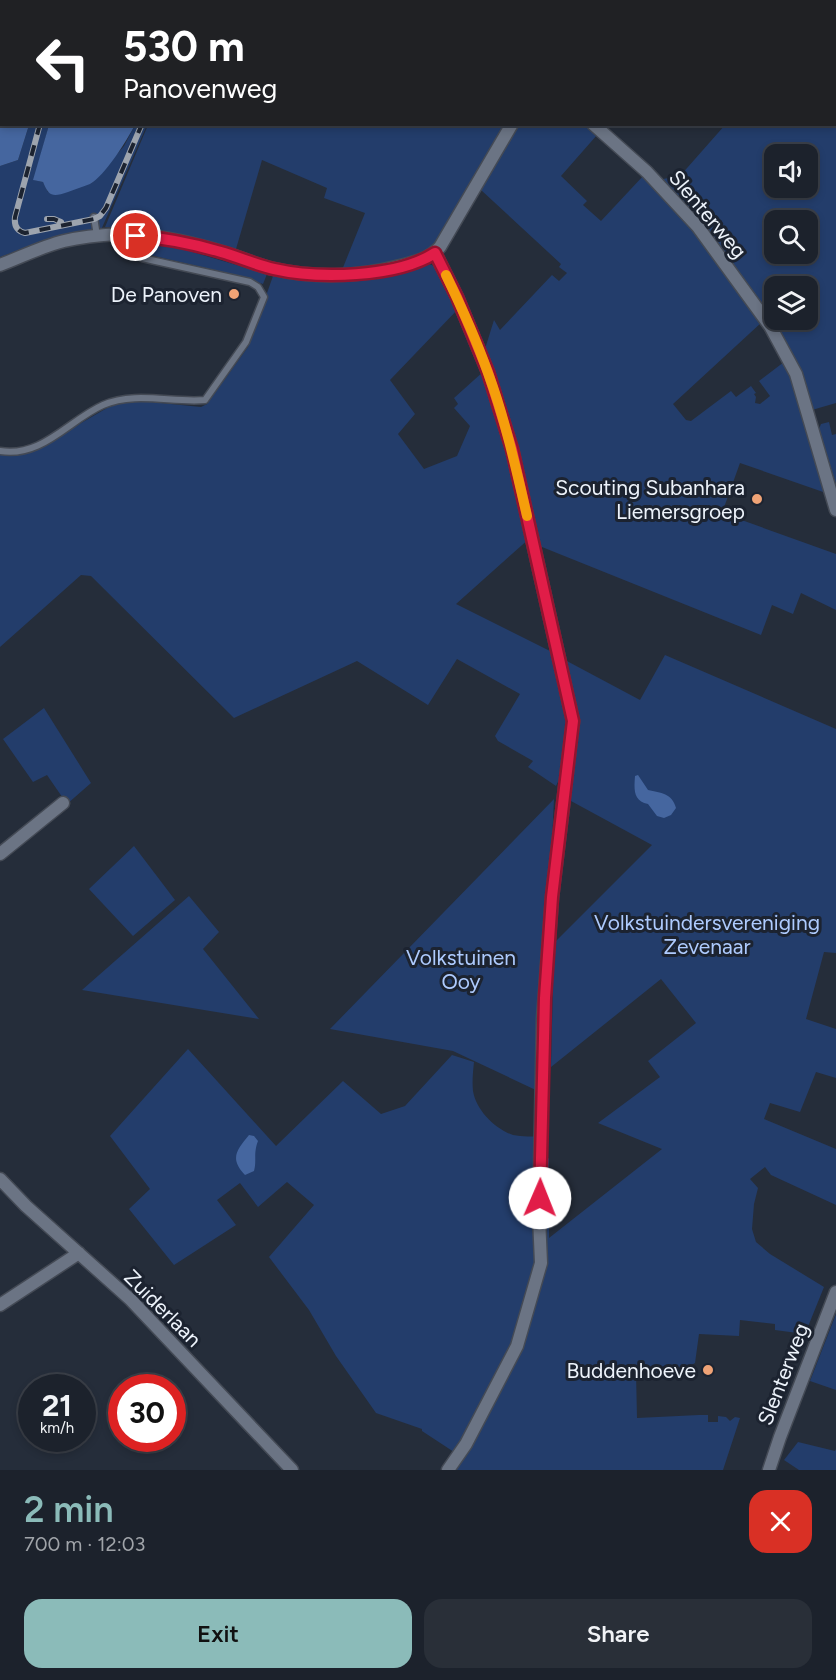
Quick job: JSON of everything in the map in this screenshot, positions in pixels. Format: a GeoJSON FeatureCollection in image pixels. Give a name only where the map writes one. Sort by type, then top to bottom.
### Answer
{"type":"FeatureCollection","features":[{"type":"Feature","properties":{"kind":"street"},"geometry":{"type":"LineString","coordinates":[[0,265],[64,241],[119,234],[189,244],[273,269],[335,276],[375,273],[418,262],[435,253],[440,247],[511,126]]}},
{"type":"Feature","properties":{"kind":"street","name":"Slenterweg"},"geometry":{"type":"LineString","coordinates":[[595,126],[647,172],[698,227],[770,326],[796,374],[836,510]]}},
{"type":"Feature","properties":{"kind":"street"},"geometry":{"type":"LineString","coordinates":[[435,253],[457,297],[488,372],[512,449],[573,721],[552,897],[543,1018],[539,1217],[541,1263],[517,1346],[466,1444],[448,1470]]}},
{"type":"Feature","properties":{"kind":"street"},"geometry":{"type":"LineString","coordinates":[[0,854],[63,803]]}},
{"type":"Feature","properties":{"kind":"street","name":"Zuiderlaan"},"geometry":{"type":"LineString","coordinates":[[0,1179],[26,1206],[131,1300],[292,1470]]}},
{"type":"Feature","properties":{"kind":"street"},"geometry":{"type":"LineString","coordinates":[[0,1305],[79,1253]]}},
{"type":"Feature","properties":{"kind":"street","name":"Slenterweg"},"geometry":{"type":"LineString","coordinates":[[769,1470],[836,1292]]}},
{"type":"Feature","properties":{"kind":"lane"},"geometry":{"type":"LineString","coordinates":[[94,217],[98,236]]}},
{"type":"Feature","properties":{"kind":"lane"},"geometry":{"type":"LineString","coordinates":[[0,450],[19,451],[33,448],[105,404],[132,399],[205,400],[246,342],[264,297],[258,287],[250,282],[142,258],[128,249],[119,234]]}},
{"type":"Feature","properties":{"kind":"green space"},"geometry":{"type":"Polygon","coordinates":[[[29,126],[49,126],[34,180],[43,182],[48,192],[92,183],[124,146],[134,126],[147,126],[101,230],[30,246],[0,257],[0,166],[18,160],[29,126]]]}},
{"type":"Feature","properties":{"kind":"green space"},"geometry":{"type":"Polygon","coordinates":[[[148,126],[506,126],[440,241],[421,255],[377,266],[342,270],[365,213],[324,198],[327,188],[262,160],[234,250],[188,236],[154,229],[105,227],[148,126]]]}},
{"type":"Feature","properties":{"kind":"green space"},"geometry":{"type":"Polygon","coordinates":[[[518,126],[586,126],[597,135],[561,176],[587,201],[583,205],[601,221],[644,175],[694,231],[762,322],[673,404],[686,420],[691,421],[731,391],[736,397],[751,386],[756,393],[754,394],[755,403],[760,404],[770,396],[759,381],[784,362],[797,390],[826,493],[740,463],[722,513],[836,554],[836,610],[801,593],[793,614],[772,605],[761,635],[537,545],[515,451],[485,349],[494,320],[500,330],[552,275],[559,281],[567,273],[559,267],[561,264],[481,190],[518,126]]]}},
{"type":"Feature","properties":{"kind":"green space"},"geometry":{"type":"Polygon","coordinates":[[[724,126],[836,126],[836,403],[812,410],[808,391],[797,364],[779,330],[818,330],[818,276],[764,276],[764,310],[700,220],[663,179],[680,176],[724,126]]]}},
{"type":"Feature","properties":{"kind":"green space"},"geometry":{"type":"Polygon","coordinates":[[[139,241],[179,248],[267,274],[263,284],[232,274],[137,252],[139,241]]]}},
{"type":"Feature","properties":{"kind":"green space"},"geometry":{"type":"Polygon","coordinates":[[[428,264],[438,269],[443,275],[459,308],[390,380],[415,414],[398,434],[424,469],[457,456],[470,426],[454,408],[458,404],[454,398],[484,371],[509,446],[530,538],[456,604],[556,654],[568,711],[569,759],[556,786],[528,767],[533,761],[498,741],[495,736],[520,694],[457,659],[428,705],[357,661],[234,718],[91,576],[81,575],[0,647],[0,453],[21,452],[64,433],[107,408],[124,402],[141,401],[201,407],[207,404],[248,347],[273,276],[312,281],[364,280],[428,264]]]}},
{"type":"Feature","properties":{"kind":"green space"},"geometry":{"type":"Polygon","coordinates":[[[829,422],[832,435],[836,434],[836,484],[819,429],[821,424],[829,422]]]}},
{"type":"Feature","properties":{"kind":"green space","name":"Volkstuindersvereniging Zevenaar"},"geometry":{"type":"Polygon","coordinates":[[[665,655],[836,729],[836,953],[824,952],[806,1019],[836,1029],[836,1078],[816,1072],[800,1112],[770,1103],[764,1119],[836,1149],[836,1205],[771,1175],[765,1167],[750,1179],[758,1188],[752,1229],[756,1242],[770,1254],[824,1287],[805,1334],[775,1330],[775,1324],[740,1320],[739,1336],[699,1334],[695,1363],[678,1373],[636,1372],[637,1418],[708,1415],[708,1422],[718,1422],[718,1416],[726,1417],[730,1421],[735,1417],[740,1418],[723,1470],[450,1470],[497,1396],[545,1236],[547,1159],[549,1158],[549,1238],[662,1149],[598,1123],[660,1077],[648,1061],[696,1023],[661,979],[551,1067],[554,943],[652,845],[571,801],[575,720],[565,660],[640,700],[665,655]]]}},
{"type":"Feature","properties":{"kind":"green space"},"geometry":{"type":"Polygon","coordinates":[[[44,708],[91,783],[67,804],[47,775],[33,782],[3,739],[44,708]]]}},
{"type":"Feature","properties":{"kind":"green space","name":"Volkstuinen Ooy"},"geometry":{"type":"Polygon","coordinates":[[[554,799],[540,1092],[453,1051],[330,1029],[554,799]]]}},
{"type":"Feature","properties":{"kind":"green space"},"geometry":{"type":"Polygon","coordinates":[[[134,846],[175,900],[133,936],[89,889],[134,846]]]}},
{"type":"Feature","properties":{"kind":"green space"},"geometry":{"type":"Polygon","coordinates":[[[189,896],[219,932],[203,949],[259,1019],[82,990],[189,896]]]}},
{"type":"Feature","properties":{"kind":"green space"},"geometry":{"type":"Polygon","coordinates":[[[188,1049],[276,1146],[343,1081],[381,1114],[405,1106],[452,1055],[474,1062],[473,1091],[478,1105],[487,1118],[513,1135],[542,1137],[535,1268],[517,1337],[477,1419],[454,1452],[422,1429],[376,1413],[336,1356],[309,1310],[269,1257],[314,1205],[287,1182],[258,1207],[240,1183],[217,1200],[236,1225],[174,1265],[129,1209],[150,1189],[110,1136],[188,1049]]]}},
{"type":"Feature","properties":{"kind":"green space"},"geometry":{"type":"Polygon","coordinates":[[[836,1314],[836,1390],[810,1381],[836,1314]]]}},
{"type":"Feature","properties":{"kind":"green space"},"geometry":{"type":"Polygon","coordinates":[[[798,1442],[835,1451],[836,1449],[836,1470],[799,1470],[784,1460],[798,1442]]]}},
{"type":"Feature","properties":{"kind":"shaded area"},"geometry":{"type":"Polygon","coordinates":[[[0,126],[29,126],[18,160],[0,166],[0,126]]]}},
{"type":"Feature","properties":{"kind":"shaded area"},"geometry":{"type":"Polygon","coordinates":[[[48,126],[134,126],[102,174],[90,184],[55,195],[47,191],[43,182],[33,180],[48,126]]]}},
{"type":"Feature","properties":{"kind":"shaded area"},"geometry":{"type":"Polygon","coordinates":[[[638,775],[648,790],[665,794],[672,799],[676,808],[671,815],[664,818],[657,816],[648,804],[637,797],[635,776],[638,775]]]}},
{"type":"Feature","properties":{"kind":"shaded area"},"geometry":{"type":"Polygon","coordinates":[[[249,1135],[254,1136],[258,1141],[254,1171],[245,1175],[236,1159],[238,1150],[249,1135]]]}},
{"type":"Feature","properties":{"kind":"railway"},"geometry":{"type":"LineString","coordinates":[[39,126],[15,217],[17,227],[25,233],[100,216],[106,208],[141,126]]}},
{"type":"Feature","properties":{"kind":"railway"},"geometry":{"type":"LineString","coordinates":[[47,219],[61,222]]}},
{"type":"Feature","properties":{"kind":"slow traffic"},"geometry":{"type":"LineString","coordinates":[[446,275],[488,372],[512,449],[527,516]]}},
{"type":"Feature","properties":{"kind":"place","name":"De Panoven"},"geometry":{"type":"Point","coordinates":[234,294]}},
{"type":"Feature","properties":{"kind":"place","name":"Scouting Subanhara Liemersgroep"},"geometry":{"type":"Point","coordinates":[757,499]}},
{"type":"Feature","properties":{"kind":"place","name":"Buddenhoeve"},"geometry":{"type":"Point","coordinates":[708,1370]}},
{"type":"Feature","properties":{"kind":"route"},"geometry":{"type":"LineString","coordinates":[[136,236],[189,244],[273,269],[335,276],[375,273],[418,262],[435,253],[457,297],[488,372],[512,449],[573,721],[552,897],[543,1018],[540,1198]]}}]}
